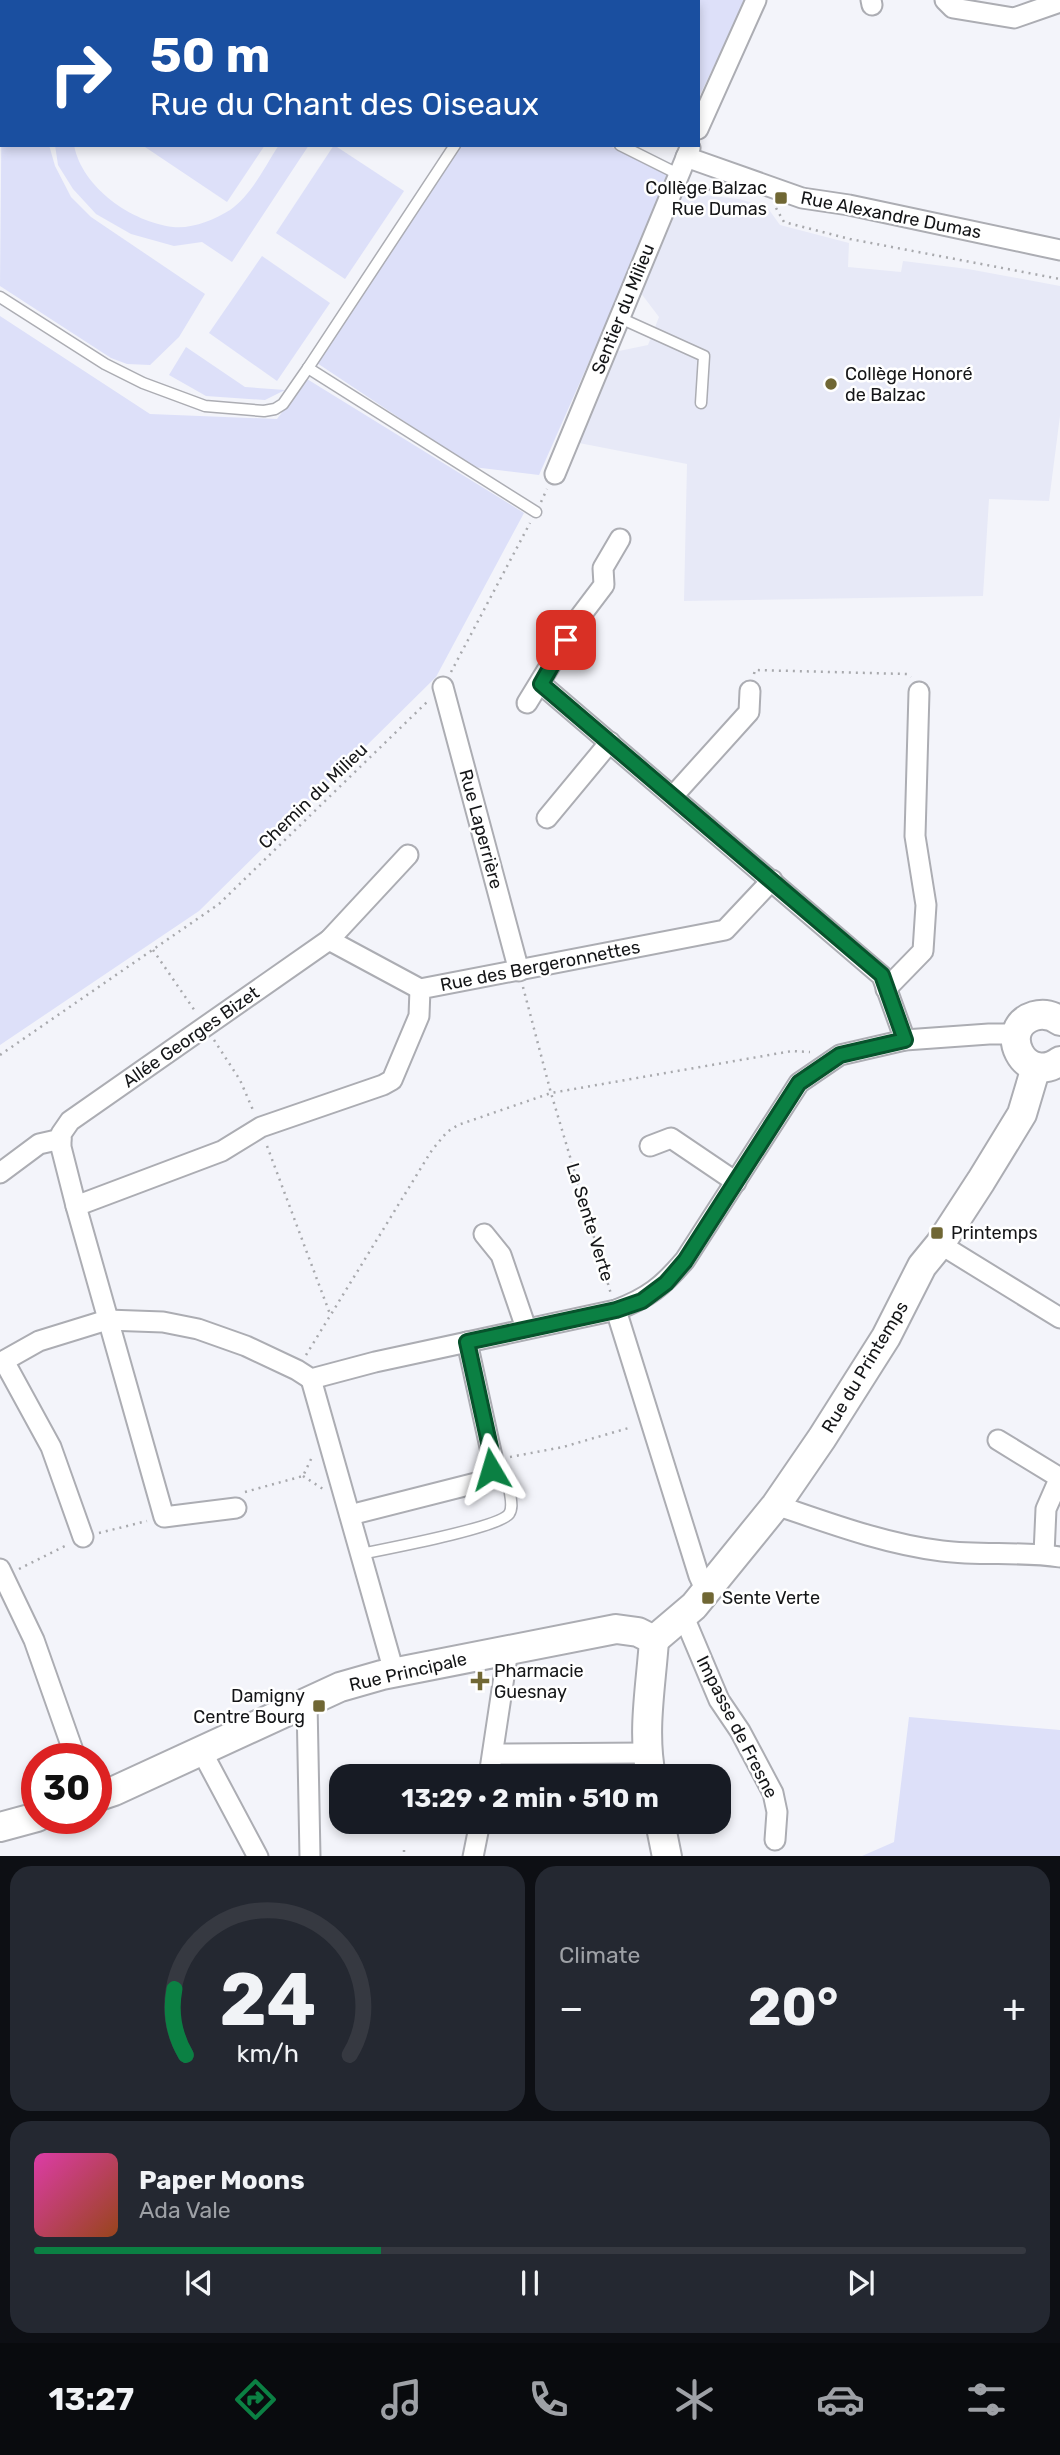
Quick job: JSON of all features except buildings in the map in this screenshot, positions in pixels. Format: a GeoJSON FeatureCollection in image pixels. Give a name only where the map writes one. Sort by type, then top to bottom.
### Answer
{"type":"FeatureCollection","features":[{"type":"Feature","properties":{"kind":"main road"},"geometry":{"type":"LineString","coordinates":[[1048,1064],[1026,1062],[1019,1055],[1016,1034],[1028,1018],[1038,1014],[1049,1015],[1060,1021]]}},
{"type":"Feature","properties":{"kind":"main road","name":"Rue du Printemps"},"geometry":{"type":"LineString","coordinates":[[654,1640],[684,1617],[776,1505],[880,1348],[922,1266],[940,1244],[1022,1114],[1048,1064]]}},
{"type":"Feature","properties":{"kind":"main road","name":"Rue Principale"},"geometry":{"type":"LineString","coordinates":[[112,1792],[340,1687],[394,1672],[616,1629],[638,1632],[654,1640]]}},
{"type":"Feature","properties":{"kind":"main road"},"geometry":{"type":"LineString","coordinates":[[649,1764],[646,1722],[654,1640]]}},
{"type":"Feature","properties":{"kind":"main road"},"geometry":{"type":"LineString","coordinates":[[0,1827],[21,1821]]}},
{"type":"Feature","properties":{"kind":"main road"},"geometry":{"type":"LineString","coordinates":[[662,1834],[667,1856]]}},
{"type":"Feature","properties":{"kind":"street"},"geometry":{"type":"LineString","coordinates":[[700,126],[756,0]]}},
{"type":"Feature","properties":{"kind":"street"},"geometry":{"type":"LineString","coordinates":[[945,0],[953,8],[1014,18],[1060,2]]}},
{"type":"Feature","properties":{"kind":"street","name":"Rue Alexandre Dumas"},"geometry":{"type":"LineString","coordinates":[[685,159],[802,198],[849,205],[1060,250]]}},
{"type":"Feature","properties":{"kind":"street","name":"Sentier du Milieu"},"geometry":{"type":"LineString","coordinates":[[555,474],[685,159]]}},
{"type":"Feature","properties":{"kind":"street"},"geometry":{"type":"LineString","coordinates":[[527,703],[579,618],[604,585],[603,568],[620,539]]}},
{"type":"Feature","properties":{"kind":"street"},"geometry":{"type":"LineString","coordinates":[[541,684],[882,975],[905,1040]]}},
{"type":"Feature","properties":{"kind":"street","name":"Rue Laperrière"},"geometry":{"type":"LineString","coordinates":[[443,687],[519,971]]}},
{"type":"Feature","properties":{"kind":"street"},"geometry":{"type":"LineString","coordinates":[[674,795],[749,712],[750,691]]}},
{"type":"Feature","properties":{"kind":"street"},"geometry":{"type":"LineString","coordinates":[[886,989],[923,951],[926,905],[915,836],[919,692]]}},
{"type":"Feature","properties":{"kind":"street"},"geometry":{"type":"LineString","coordinates":[[547,818],[610,742]]}},
{"type":"Feature","properties":{"kind":"street","name":"Allée Georges Bizet"},"geometry":{"type":"LineString","coordinates":[[61,1139],[61,1134],[70,1121],[329,940],[408,855]]}},
{"type":"Feature","properties":{"kind":"street","name":"Rue des Bergeronnettes"},"geometry":{"type":"LineString","coordinates":[[76,1206],[222,1151],[261,1127],[391,1080],[419,1016],[420,989],[725,930],[772,880]]}},
{"type":"Feature","properties":{"kind":"street"},"geometry":{"type":"LineString","coordinates":[[329,940],[420,989]]}},
{"type":"Feature","properties":{"kind":"street"},"geometry":{"type":"LineString","coordinates":[[83,1537],[51,1447],[2,1362],[39,1341],[107,1320],[163,1322],[198,1329],[246,1346],[304,1374],[616,1310],[642,1301],[666,1283],[685,1261],[799,1083],[840,1055],[905,1040],[1016,1034]]}},
{"type":"Feature","properties":{"kind":"street"},"geometry":{"type":"LineString","coordinates":[[650,1146],[671,1138],[736,1181]]}},
{"type":"Feature","properties":{"kind":"street"},"geometry":{"type":"LineString","coordinates":[[0,1173],[39,1144],[61,1139],[107,1320],[164,1517],[236,1508]]}},
{"type":"Feature","properties":{"kind":"street"},"geometry":{"type":"LineString","coordinates":[[484,1234],[501,1255],[526,1328]]}},
{"type":"Feature","properties":{"kind":"street"},"geometry":{"type":"LineString","coordinates":[[940,1244],[1060,1318]]}},
{"type":"Feature","properties":{"kind":"street"},"geometry":{"type":"LineString","coordinates":[[616,1310],[706,1591]]}},
{"type":"Feature","properties":{"kind":"street"},"geometry":{"type":"LineString","coordinates":[[350,1515],[484,1481],[491,1475],[492,1465],[467,1342]]}},
{"type":"Feature","properties":{"kind":"street"},"geometry":{"type":"LineString","coordinates":[[304,1374],[325,1430],[394,1672]]}},
{"type":"Feature","properties":{"kind":"street"},"geometry":{"type":"LineString","coordinates":[[776,1505],[920,1548],[962,1553],[1052,1556],[1046,1509],[1060,1478],[998,1440]]}},
{"type":"Feature","properties":{"kind":"street"},"geometry":{"type":"LineString","coordinates":[[1,1574],[34,1640],[69,1743]]}},
{"type":"Feature","properties":{"kind":"street","name":"Impasse de Fresne"},"geometry":{"type":"LineString","coordinates":[[684,1617],[719,1700],[740,1731],[774,1793],[777,1812],[775,1840]]}},
{"type":"Feature","properties":{"kind":"street"},"geometry":{"type":"LineString","coordinates":[[491,1764],[508,1650]]}},
{"type":"Feature","properties":{"kind":"street"},"geometry":{"type":"LineString","coordinates":[[307,1702],[310,1856]]}},
{"type":"Feature","properties":{"kind":"street"},"geometry":{"type":"LineString","coordinates":[[201,1750],[257,1856]]}},
{"type":"Feature","properties":{"kind":"street"},"geometry":{"type":"LineString","coordinates":[[493,1754],[635,1764]]}},
{"type":"Feature","properties":{"kind":"street"},"geometry":{"type":"LineString","coordinates":[[473,1856],[478,1834]]}},
{"type":"Feature","properties":{"kind":"lane"},"geometry":{"type":"LineString","coordinates":[[0,297],[105,364],[143,383],[205,406],[275,410],[283,404],[308,368],[454,147]]}},
{"type":"Feature","properties":{"kind":"lane"},"geometry":{"type":"LineString","coordinates":[[629,147],[685,159]]}},
{"type":"Feature","properties":{"kind":"lane"},"geometry":{"type":"LineString","coordinates":[[620,317],[704,356],[701,403]]}},
{"type":"Feature","properties":{"kind":"lane"},"geometry":{"type":"LineString","coordinates":[[308,368],[536,512]]}},
{"type":"Feature","properties":{"kind":"lane"},"geometry":{"type":"LineString","coordinates":[[362,1554],[453,1533],[508,1516],[512,1505],[509,1485],[492,1465]]}},
{"type":"Feature","properties":{"kind":"path"},"geometry":{"type":"LineString","coordinates":[[685,159],[692,187],[731,194]]}},
{"type":"Feature","properties":{"kind":"path"},"geometry":{"type":"LineString","coordinates":[[771,201],[784,222],[850,239],[1060,279]]}},
{"type":"Feature","properties":{"kind":"path","name":"Chemin du Milieu"},"geometry":{"type":"LineString","coordinates":[[0,1055],[219,904],[443,687],[555,474]]}},
{"type":"Feature","properties":{"kind":"path"},"geometry":{"type":"LineString","coordinates":[[750,691],[755,670],[908,674],[919,692]]}},
{"type":"Feature","properties":{"kind":"path","name":"La Sente Verte"},"geometry":{"type":"LineString","coordinates":[[519,971],[551,1093],[616,1310]]}},
{"type":"Feature","properties":{"kind":"path"},"geometry":{"type":"LineString","coordinates":[[304,1374],[432,1150],[447,1132],[458,1125],[551,1093],[792,1051],[840,1055]]}},
{"type":"Feature","properties":{"kind":"path"},"geometry":{"type":"LineString","coordinates":[[492,1465],[651,1421]]}},
{"type":"Feature","properties":{"kind":"path"},"geometry":{"type":"LineString","coordinates":[[236,1508],[245,1492],[303,1476],[325,1430]]}},
{"type":"Feature","properties":{"kind":"path"},"geometry":{"type":"LineString","coordinates":[[404,1850],[404,1856]]}},
{"type":"Feature","properties":{"kind":"shaded area"},"geometry":{"type":"Polygon","coordinates":[[[700,0],[746,0],[700,95],[700,0]]]}},
{"type":"Feature","properties":{"kind":"shaded area"},"geometry":{"type":"Polygon","coordinates":[[[1,147],[50,147],[55,166],[71,197],[91,217],[205,294],[179,337],[150,365],[127,364],[111,358],[0,286],[1,147]]]}},
{"type":"Feature","properties":{"kind":"shaded area"},"geometry":{"type":"Polygon","coordinates":[[[55,147],[75,147],[87,175],[111,200],[141,218],[157,224],[180,227],[210,220],[238,204],[278,147],[308,147],[232,262],[202,242],[174,246],[131,234],[96,214],[73,189],[58,165],[55,147]]]}},
{"type":"Feature","properties":{"kind":"shaded area"},"geometry":{"type":"Polygon","coordinates":[[[145,147],[264,147],[227,202],[145,147]]]}},
{"type":"Feature","properties":{"kind":"shaded area"},"geometry":{"type":"Polygon","coordinates":[[[333,147],[337,147],[404,191],[345,279],[276,233],[333,147]]]}},
{"type":"Feature","properties":{"kind":"shaded area"},"geometry":{"type":"Polygon","coordinates":[[[460,147],[612,147],[671,176],[539,475],[473,467],[317,363],[460,147]]]}},
{"type":"Feature","properties":{"kind":"shaded area","name":"Collège Honoré de Balzac"},"geometry":{"type":"Polygon","coordinates":[[[678,192],[739,199],[767,207],[780,225],[849,243],[848,267],[901,272],[903,261],[968,269],[1060,286],[1060,416],[1049,501],[989,499],[983,596],[684,601],[687,464],[579,443],[614,352],[648,345],[659,317],[640,292],[678,192]]]}},
{"type":"Feature","properties":{"kind":"shaded area"},"geometry":{"type":"Polygon","coordinates":[[[262,256],[330,303],[277,381],[209,333],[262,256]]]}},
{"type":"Feature","properties":{"kind":"shaded area"},"geometry":{"type":"Polygon","coordinates":[[[0,316],[150,414],[277,419],[307,379],[524,513],[436,677],[199,911],[0,1045],[0,316]]]}},
{"type":"Feature","properties":{"kind":"shaded area"},"geometry":{"type":"Polygon","coordinates":[[[186,347],[245,387],[285,390],[265,400],[206,396],[169,375],[186,347]]]}},
{"type":"Feature","properties":{"kind":"shaded area"},"geometry":{"type":"Polygon","coordinates":[[[909,1717],[1060,1730],[1060,1856],[862,1856],[894,1842],[909,1717]]]}},
{"type":"Feature","properties":{"kind":"place","name":"Collège Balzac Rue Dumas"},"geometry":{"type":"Point","coordinates":[781,198]}},
{"type":"Feature","properties":{"kind":"place","name":"Collège Honoré de Balzac"},"geometry":{"type":"Point","coordinates":[831,384]}},
{"type":"Feature","properties":{"kind":"place","name":"Printemps"},"geometry":{"type":"Point","coordinates":[937,1233]}},
{"type":"Feature","properties":{"kind":"place","name":"Sente Verte"},"geometry":{"type":"Point","coordinates":[708,1598]}},
{"type":"Feature","properties":{"kind":"place","name":"Pharmacie Guesnay"},"geometry":{"type":"Point","coordinates":[480,1681]}},
{"type":"Feature","properties":{"kind":"place","name":"Damigny Centre Bourg"},"geometry":{"type":"Point","coordinates":[319,1706]}},
{"type":"Feature","properties":{"kind":"route"},"geometry":{"type":"LineString","coordinates":[[491,1469],[493,1461],[467,1342],[616,1310],[642,1301],[666,1283],[685,1261],[799,1083],[840,1055],[905,1040],[882,975],[541,684],[566,640]]}}]}
